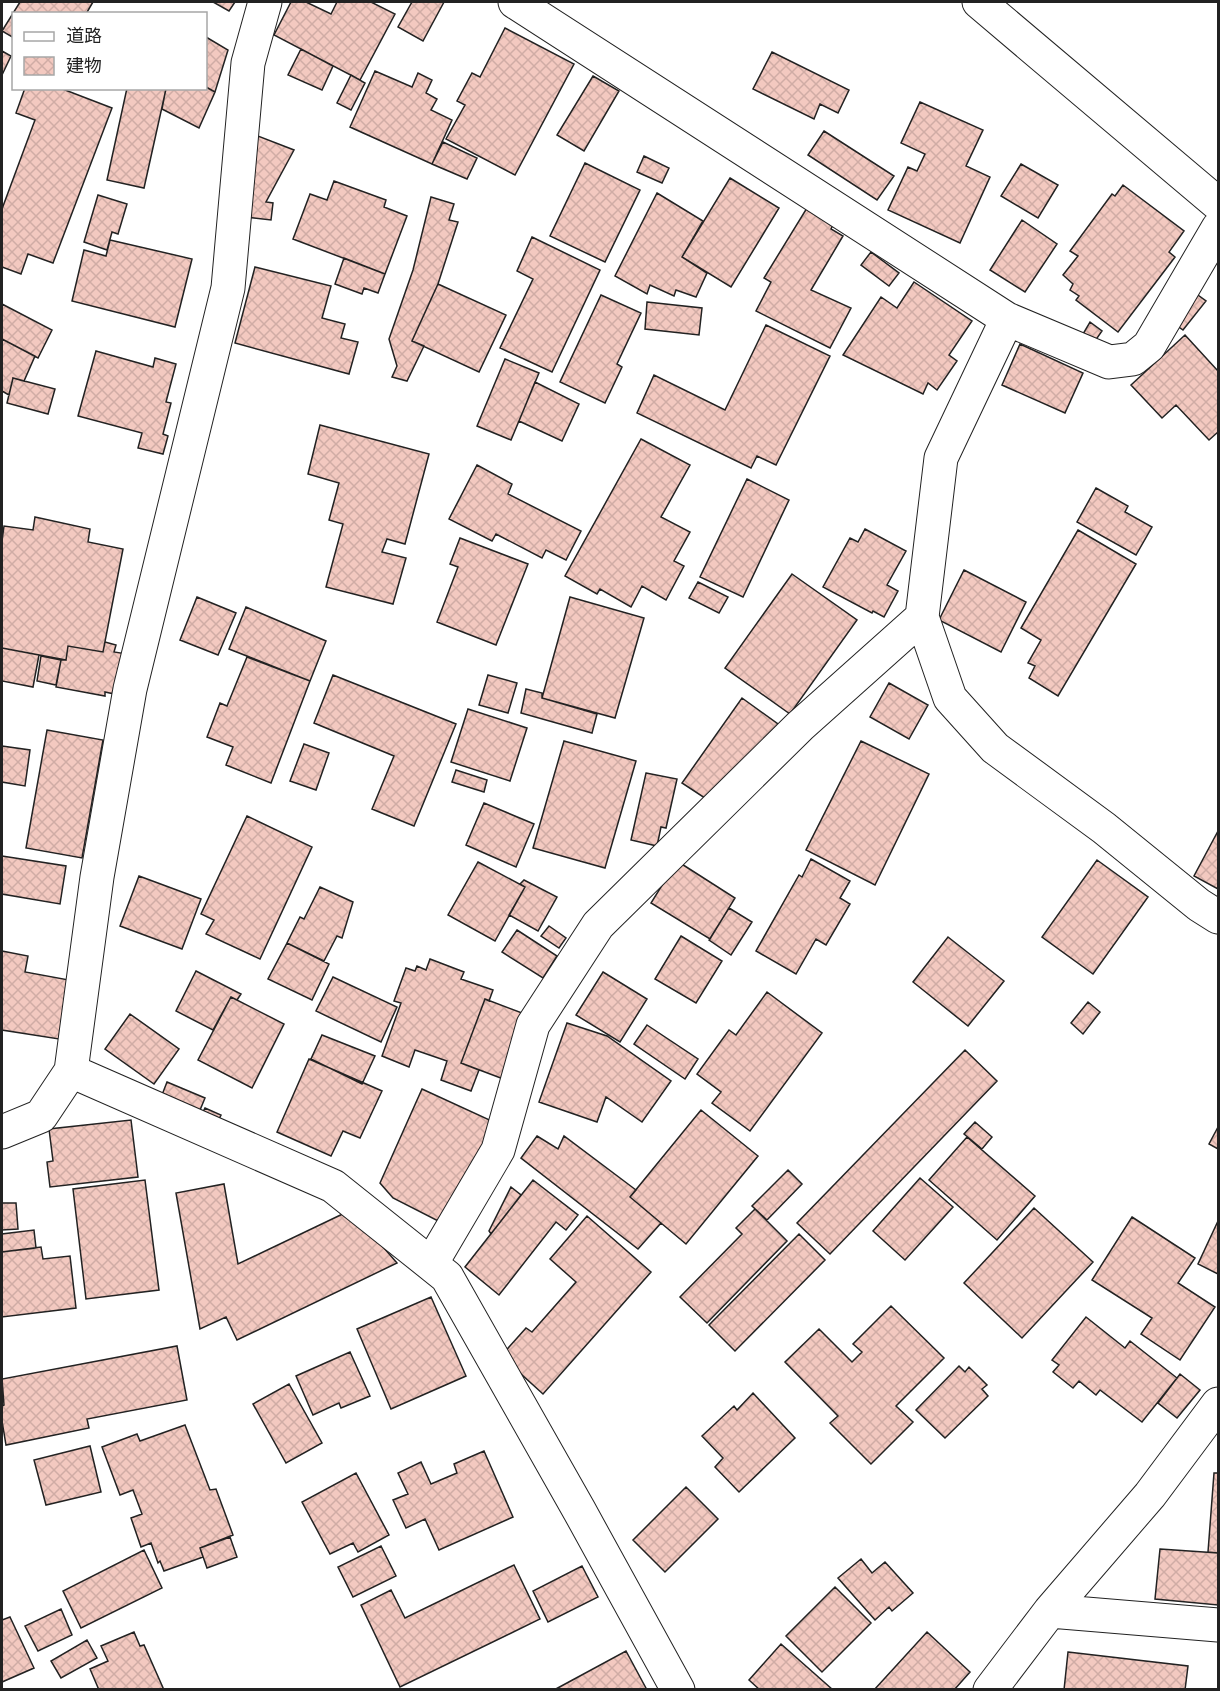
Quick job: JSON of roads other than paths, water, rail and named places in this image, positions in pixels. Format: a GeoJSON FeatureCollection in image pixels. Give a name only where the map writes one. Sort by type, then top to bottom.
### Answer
{"type":"FeatureCollection","features":[{"type":"Feature","properties":{"kind":"street"},"geometry":{"type":"LineString","coordinates":[[2,1132],[41,1116],[71,1071],[97,877],[130,689],[228,288],[248,63],[265,2]]}},
{"type":"Feature","properties":{"kind":"street"},"geometry":{"type":"LineString","coordinates":[[515,2],[1007,320],[1109,362],[1133,359],[1149,346],[1218,228]]}},
{"type":"Feature","properties":{"kind":"street"},"geometry":{"type":"LineString","coordinates":[[979,2],[1218,204]]}},
{"type":"Feature","properties":{"kind":"street"},"geometry":{"type":"LineString","coordinates":[[1007,320],[941,458],[922,617],[950,698],[995,748],[1104,828],[1199,905],[1218,917]]}},
{"type":"Feature","properties":{"kind":"street"},"geometry":{"type":"LineString","coordinates":[[431,1264],[498,1150],[533,1025],[598,926],[800,726],[922,617]]}},
{"type":"Feature","properties":{"kind":"street"},"geometry":{"type":"LineString","coordinates":[[71,1071],[333,1186],[447,1277],[678,1689]]}},
{"type":"Feature","properties":{"kind":"street"},"geometry":{"type":"LineString","coordinates":[[990,1689],[1050,1611],[1150,1495],[1218,1404]]}},
{"type":"Feature","properties":{"kind":"street"},"geometry":{"type":"LineString","coordinates":[[1050,1611],[1218,1625]]}}]}
